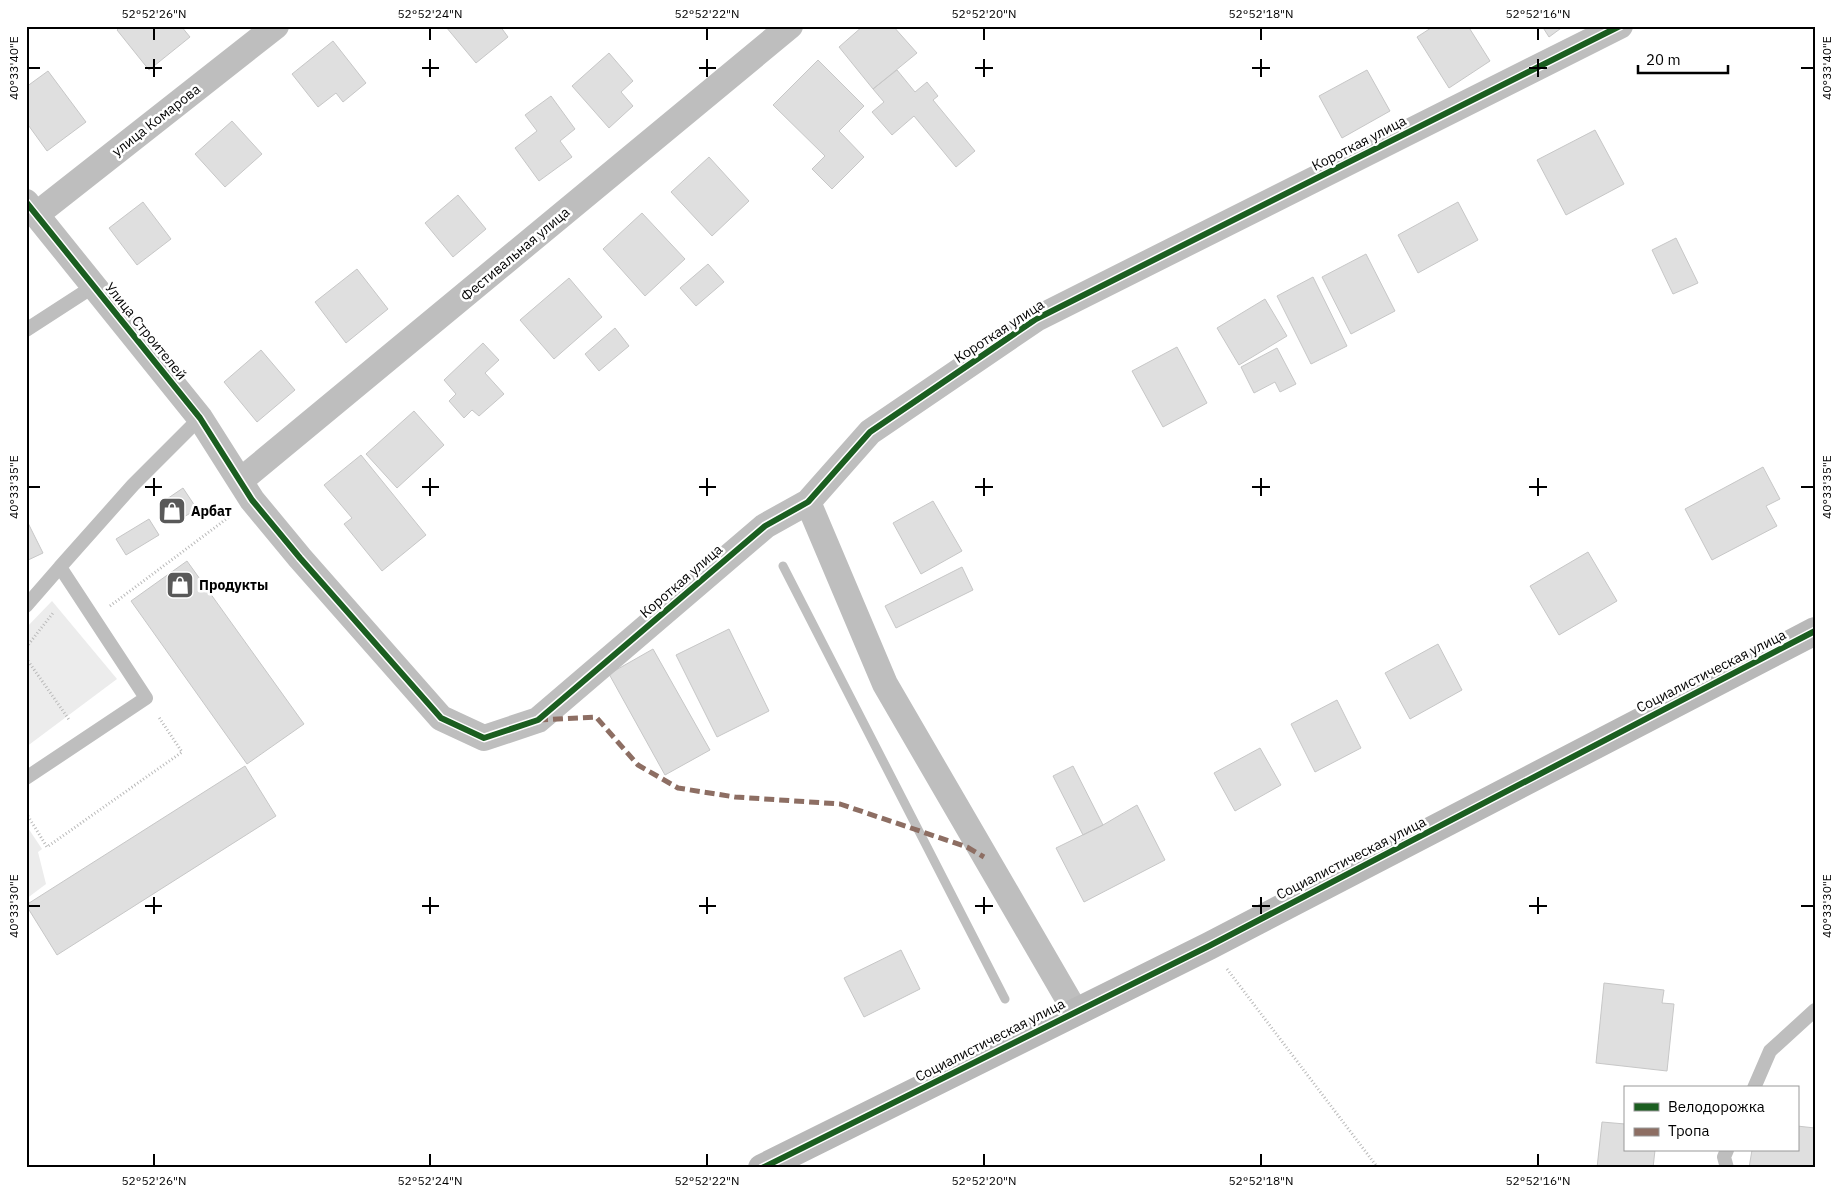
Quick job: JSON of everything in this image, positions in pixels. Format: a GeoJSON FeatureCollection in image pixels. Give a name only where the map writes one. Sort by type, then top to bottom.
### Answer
{"type":"FeatureCollection","features":[{"type":"Feature","properties":{"kind":"street","name":"улица Комарова"},"geometry":{"type":"LineString","coordinates":[[32,208],[276,26]]}},
{"type":"Feature","properties":{"kind":"street","name":"Фестивальная улица"},"geometry":{"type":"LineString","coordinates":[[246,491],[790,26]]}},
{"type":"Feature","properties":{"kind":"street","name":"Короткая улица"},"geometry":{"type":"LineString","coordinates":[[484,738],[538,720],[765,526],[808,502],[870,432],[1036,319],[1620,26]]}},
{"type":"Feature","properties":{"kind":"street","name":"Улица Строителей"},"geometry":{"type":"LineString","coordinates":[[32,208],[200,418],[246,491],[300,558],[441,718],[484,738]]}},
{"type":"Feature","properties":{"kind":"street"},"geometry":{"type":"LineString","coordinates":[[808,502],[885,684],[1075,1011]]}},
{"type":"Feature","properties":{"kind":"street","name":"Социалистическая улица"},"geometry":{"type":"LineString","coordinates":[[762,1168],[1209,946],[1815,631]]}},
{"type":"Feature","properties":{"kind":"lane"},"geometry":{"type":"LineString","coordinates":[[26,330],[94,286]]}},
{"type":"Feature","properties":{"kind":"lane"},"geometry":{"type":"LineString","coordinates":[[26,606],[133,485],[200,418]]}},
{"type":"Feature","properties":{"kind":"lane"},"geometry":{"type":"LineString","coordinates":[[26,778],[146,698],[60,567]]}},
{"type":"Feature","properties":{"kind":"lane"},"geometry":{"type":"LineString","coordinates":[[1755,1086],[1770,1051],[1815,1010]]}},
{"type":"Feature","properties":{"kind":"lane"},"geometry":{"type":"LineString","coordinates":[[1726,1152],[1724,1157],[1727,1168]]}},
{"type":"Feature","properties":{"kind":"path"},"geometry":{"type":"LineString","coordinates":[[94,618],[246,491]]}},
{"type":"Feature","properties":{"kind":"path"},"geometry":{"type":"LineString","coordinates":[[26,651],[28,645],[73,586]]}},
{"type":"Feature","properties":{"kind":"path"},"geometry":{"type":"LineString","coordinates":[[26,658],[83,740]]}},
{"type":"Feature","properties":{"kind":"path"},"geometry":{"type":"LineString","coordinates":[[26,813],[47,847],[182,752],[146,698]]}},
{"type":"Feature","properties":{"kind":"path"},"geometry":{"type":"LineString","coordinates":[[1209,946],[1378,1168]]}},
{"type":"Feature","properties":{"kind":"shaded area"},"geometry":{"type":"Polygon","coordinates":[[[52,601],[117,679],[26,747],[26,628],[52,601]]]}},
{"type":"Feature","properties":{"kind":"shaded area"},"geometry":{"type":"Polygon","coordinates":[[[26,825],[42,849],[38,852],[46,884],[26,899],[26,825]]]}},
{"type":"Feature","properties":{"kind":"building"},"geometry":{"type":"Polygon","coordinates":[[[121,26],[181,26],[190,37],[149,70],[117,30],[121,26]]]}},
{"type":"Feature","properties":{"kind":"building"},"geometry":{"type":"Polygon","coordinates":[[[500,26],[508,37],[476,63],[446,27],[500,26]]]}},
{"type":"Feature","properties":{"kind":"building"},"geometry":{"type":"Polygon","coordinates":[[[863,26],[893,26],[917,53],[873,89],[839,47],[863,26]]]}},
{"type":"Feature","properties":{"kind":"building"},"geometry":{"type":"Polygon","coordinates":[[[1434,26],[1468,26],[1490,61],[1449,88],[1417,37],[1434,26]]]}},
{"type":"Feature","properties":{"kind":"building"},"geometry":{"type":"Polygon","coordinates":[[[1542,26],[1564,26],[1549,37],[1542,26]]]}},
{"type":"Feature","properties":{"kind":"building"},"geometry":{"type":"Polygon","coordinates":[[[333,41],[366,83],[343,102],[336,93],[318,107],[292,74],[333,41]]]}},
{"type":"Feature","properties":{"kind":"building"},"geometry":{"type":"Polygon","coordinates":[[[609,53],[633,81],[621,92],[633,106],[609,128],[572,86],[609,53]]]}},
{"type":"Feature","properties":{"kind":"building"},"geometry":{"type":"Polygon","coordinates":[[[818,60],[864,106],[839,131],[864,157],[832,189],[812,169],[825,156],[773,105],[818,60]]]}},
{"type":"Feature","properties":{"kind":"building"},"geometry":{"type":"Polygon","coordinates":[[[897,70],[915,92],[927,82],[938,96],[933,100],[975,151],[956,167],[914,116],[892,135],[872,112],[884,102],[873,89],[897,70]]]}},
{"type":"Feature","properties":{"kind":"building"},"geometry":{"type":"Polygon","coordinates":[[[1367,70],[1390,111],[1342,138],[1319,96],[1367,70]]]}},
{"type":"Feature","properties":{"kind":"building"},"geometry":{"type":"Polygon","coordinates":[[[48,71],[86,122],[47,151],[26,122],[26,87],[48,71]]]}},
{"type":"Feature","properties":{"kind":"building"},"geometry":{"type":"Polygon","coordinates":[[[551,96],[575,129],[560,141],[572,157],[539,181],[515,148],[537,131],[525,115],[551,96]]]}},
{"type":"Feature","properties":{"kind":"building"},"geometry":{"type":"Polygon","coordinates":[[[232,121],[262,154],[225,187],[195,154],[232,121]]]}},
{"type":"Feature","properties":{"kind":"building"},"geometry":{"type":"Polygon","coordinates":[[[1595,130],[1624,184],[1566,215],[1537,160],[1595,130]]]}},
{"type":"Feature","properties":{"kind":"building"},"geometry":{"type":"Polygon","coordinates":[[[709,157],[749,201],[712,236],[671,192],[709,157]]]}},
{"type":"Feature","properties":{"kind":"building"},"geometry":{"type":"Polygon","coordinates":[[[458,195],[486,229],[453,257],[425,223],[458,195]]]}},
{"type":"Feature","properties":{"kind":"building"},"geometry":{"type":"Polygon","coordinates":[[[143,202],[171,239],[137,265],[109,228],[143,202]]]}},
{"type":"Feature","properties":{"kind":"building"},"geometry":{"type":"Polygon","coordinates":[[[1458,202],[1478,240],[1418,273],[1398,235],[1458,202]]]}},
{"type":"Feature","properties":{"kind":"building"},"geometry":{"type":"Polygon","coordinates":[[[642,213],[685,259],[645,296],[603,249],[642,213]]]}},
{"type":"Feature","properties":{"kind":"building"},"geometry":{"type":"Polygon","coordinates":[[[1676,238],[1698,283],[1673,294],[1652,250],[1676,238]]]}},
{"type":"Feature","properties":{"kind":"building"},"geometry":{"type":"Polygon","coordinates":[[[1366,254],[1395,311],[1351,334],[1322,277],[1366,254]]]}},
{"type":"Feature","properties":{"kind":"building"},"geometry":{"type":"Polygon","coordinates":[[[708,264],[724,282],[696,306],[680,288],[708,264]]]}},
{"type":"Feature","properties":{"kind":"building"},"geometry":{"type":"Polygon","coordinates":[[[357,269],[388,309],[346,343],[315,302],[357,269]]]}},
{"type":"Feature","properties":{"kind":"building"},"geometry":{"type":"Polygon","coordinates":[[[1313,277],[1347,346],[1311,364],[1277,296],[1313,277]]]}},
{"type":"Feature","properties":{"kind":"building"},"geometry":{"type":"Polygon","coordinates":[[[569,278],[602,317],[554,359],[520,320],[569,278]]]}},
{"type":"Feature","properties":{"kind":"building"},"geometry":{"type":"Polygon","coordinates":[[[1265,299],[1287,336],[1239,365],[1217,328],[1265,299]]]}},
{"type":"Feature","properties":{"kind":"building"},"geometry":{"type":"Polygon","coordinates":[[[615,328],[629,346],[599,371],[585,354],[615,328]]]}},
{"type":"Feature","properties":{"kind":"building"},"geometry":{"type":"Polygon","coordinates":[[[483,343],[499,360],[485,373],[504,394],[479,416],[472,410],[464,418],[449,401],[456,394],[444,380],[483,343]]]}},
{"type":"Feature","properties":{"kind":"building"},"geometry":{"type":"Polygon","coordinates":[[[1177,347],[1207,403],[1163,427],[1132,371],[1177,347]]]}},
{"type":"Feature","properties":{"kind":"building"},"geometry":{"type":"Polygon","coordinates":[[[1277,348],[1296,384],[1280,392],[1275,382],[1254,393],[1241,367],[1277,348]]]}},
{"type":"Feature","properties":{"kind":"building"},"geometry":{"type":"Polygon","coordinates":[[[261,350],[295,390],[257,422],[224,382],[261,350]]]}},
{"type":"Feature","properties":{"kind":"building"},"geometry":{"type":"Polygon","coordinates":[[[414,411],[444,445],[397,488],[366,454],[414,411]]]}},
{"type":"Feature","properties":{"kind":"building"},"geometry":{"type":"Polygon","coordinates":[[[361,455],[426,535],[382,571],[344,524],[352,518],[324,485],[361,455]]]}},
{"type":"Feature","properties":{"kind":"building"},"geometry":{"type":"Polygon","coordinates":[[[1763,467],[1780,499],[1766,506],[1777,526],[1712,560],[1685,509],[1763,467]]]}},
{"type":"Feature","properties":{"kind":"building"},"geometry":{"type":"Polygon","coordinates":[[[183,488],[197,509],[174,523],[161,503],[183,488]]]}},
{"type":"Feature","properties":{"kind":"building"},"geometry":{"type":"Polygon","coordinates":[[[933,501],[962,551],[921,574],[893,523],[933,501]]]}},
{"type":"Feature","properties":{"kind":"building"},"geometry":{"type":"Polygon","coordinates":[[[26,519],[43,553],[26,561],[26,519]]]}},
{"type":"Feature","properties":{"kind":"building"},"geometry":{"type":"Polygon","coordinates":[[[149,519],[159,535],[126,555],[116,539],[149,519]]]}},
{"type":"Feature","properties":{"kind":"building"},"geometry":{"type":"Polygon","coordinates":[[[1588,552],[1617,601],[1559,635],[1530,586],[1588,552]]]}},
{"type":"Feature","properties":{"kind":"building"},"geometry":{"type":"Polygon","coordinates":[[[187,561],[304,724],[247,764],[131,601],[187,561]]]}},
{"type":"Feature","properties":{"kind":"building"},"geometry":{"type":"Polygon","coordinates":[[[962,567],[973,590],[896,628],[885,606],[962,567]]]}},
{"type":"Feature","properties":{"kind":"building"},"geometry":{"type":"Polygon","coordinates":[[[729,629],[769,711],[717,737],[676,655],[729,629]]]}},
{"type":"Feature","properties":{"kind":"building"},"geometry":{"type":"Polygon","coordinates":[[[1438,644],[1462,690],[1410,719],[1385,673],[1438,644]]]}},
{"type":"Feature","properties":{"kind":"building"},"geometry":{"type":"Polygon","coordinates":[[[653,649],[710,750],[665,775],[609,674],[653,649]]]}},
{"type":"Feature","properties":{"kind":"building"},"geometry":{"type":"Polygon","coordinates":[[[1337,700],[1361,748],[1315,772],[1291,724],[1337,700]]]}},
{"type":"Feature","properties":{"kind":"building"},"geometry":{"type":"Polygon","coordinates":[[[1260,748],[1281,785],[1235,811],[1214,773],[1260,748]]]}},
{"type":"Feature","properties":{"kind":"building"},"geometry":{"type":"Polygon","coordinates":[[[245,766],[276,816],[57,955],[26,905],[245,766]]]}},
{"type":"Feature","properties":{"kind":"building"},"geometry":{"type":"Polygon","coordinates":[[[1073,766],[1103,825],[1083,835],[1053,776],[1073,766]]]}},
{"type":"Feature","properties":{"kind":"building"},"geometry":{"type":"Polygon","coordinates":[[[1137,805],[1165,860],[1084,902],[1056,848],[1103,825],[1137,805]]]}},
{"type":"Feature","properties":{"kind":"building"},"geometry":{"type":"Polygon","coordinates":[[[901,950],[920,989],[864,1017],[844,978],[901,950]]]}},
{"type":"Feature","properties":{"kind":"building"},"geometry":{"type":"Polygon","coordinates":[[[1604,983],[1664,990],[1662,1003],[1674,1004],[1667,1071],[1596,1063],[1604,983]]]}},
{"type":"Feature","properties":{"kind":"building"},"geometry":{"type":"Polygon","coordinates":[[[1602,1122],[1624,1124],[1624,1152],[1655,1152],[1653,1168],[1597,1168],[1602,1122]]]}},
{"type":"Feature","properties":{"kind":"building"},"geometry":{"type":"Polygon","coordinates":[[[1798,1126],[1815,1128],[1815,1168],[1749,1168],[1752,1152],[1798,1152],[1798,1126]]]}},
{"type":"Feature","properties":{"kind":"waterway"},"geometry":{"type":"LineString","coordinates":[[783,566],[1005,999]]}},
{"type":"Feature","properties":{"kind":"marked path"},"geometry":{"type":"LineString","coordinates":[[538,720],[596,717],[638,765],[678,788],[735,797],[840,804],[967,847],[984,857]]}},
{"type":"Feature","properties":{"kind":"cycle path"},"geometry":{"type":"LineString","coordinates":[[26,202],[200,418],[252,500],[300,558],[441,718],[484,738],[538,720],[765,526],[808,502],[870,432],[1036,319],[1620,26]]}},
{"type":"Feature","properties":{"kind":"cycle path"},"geometry":{"type":"LineString","coordinates":[[762,1168],[1209,946],[1815,631]]}},
{"type":"Feature","properties":{"kind":"place","name":"Арбат"},"geometry":{"type":"Point","coordinates":[172,511]}},
{"type":"Feature","properties":{"kind":"place","name":"Продукты"},"geometry":{"type":"Point","coordinates":[180,585]}}]}
